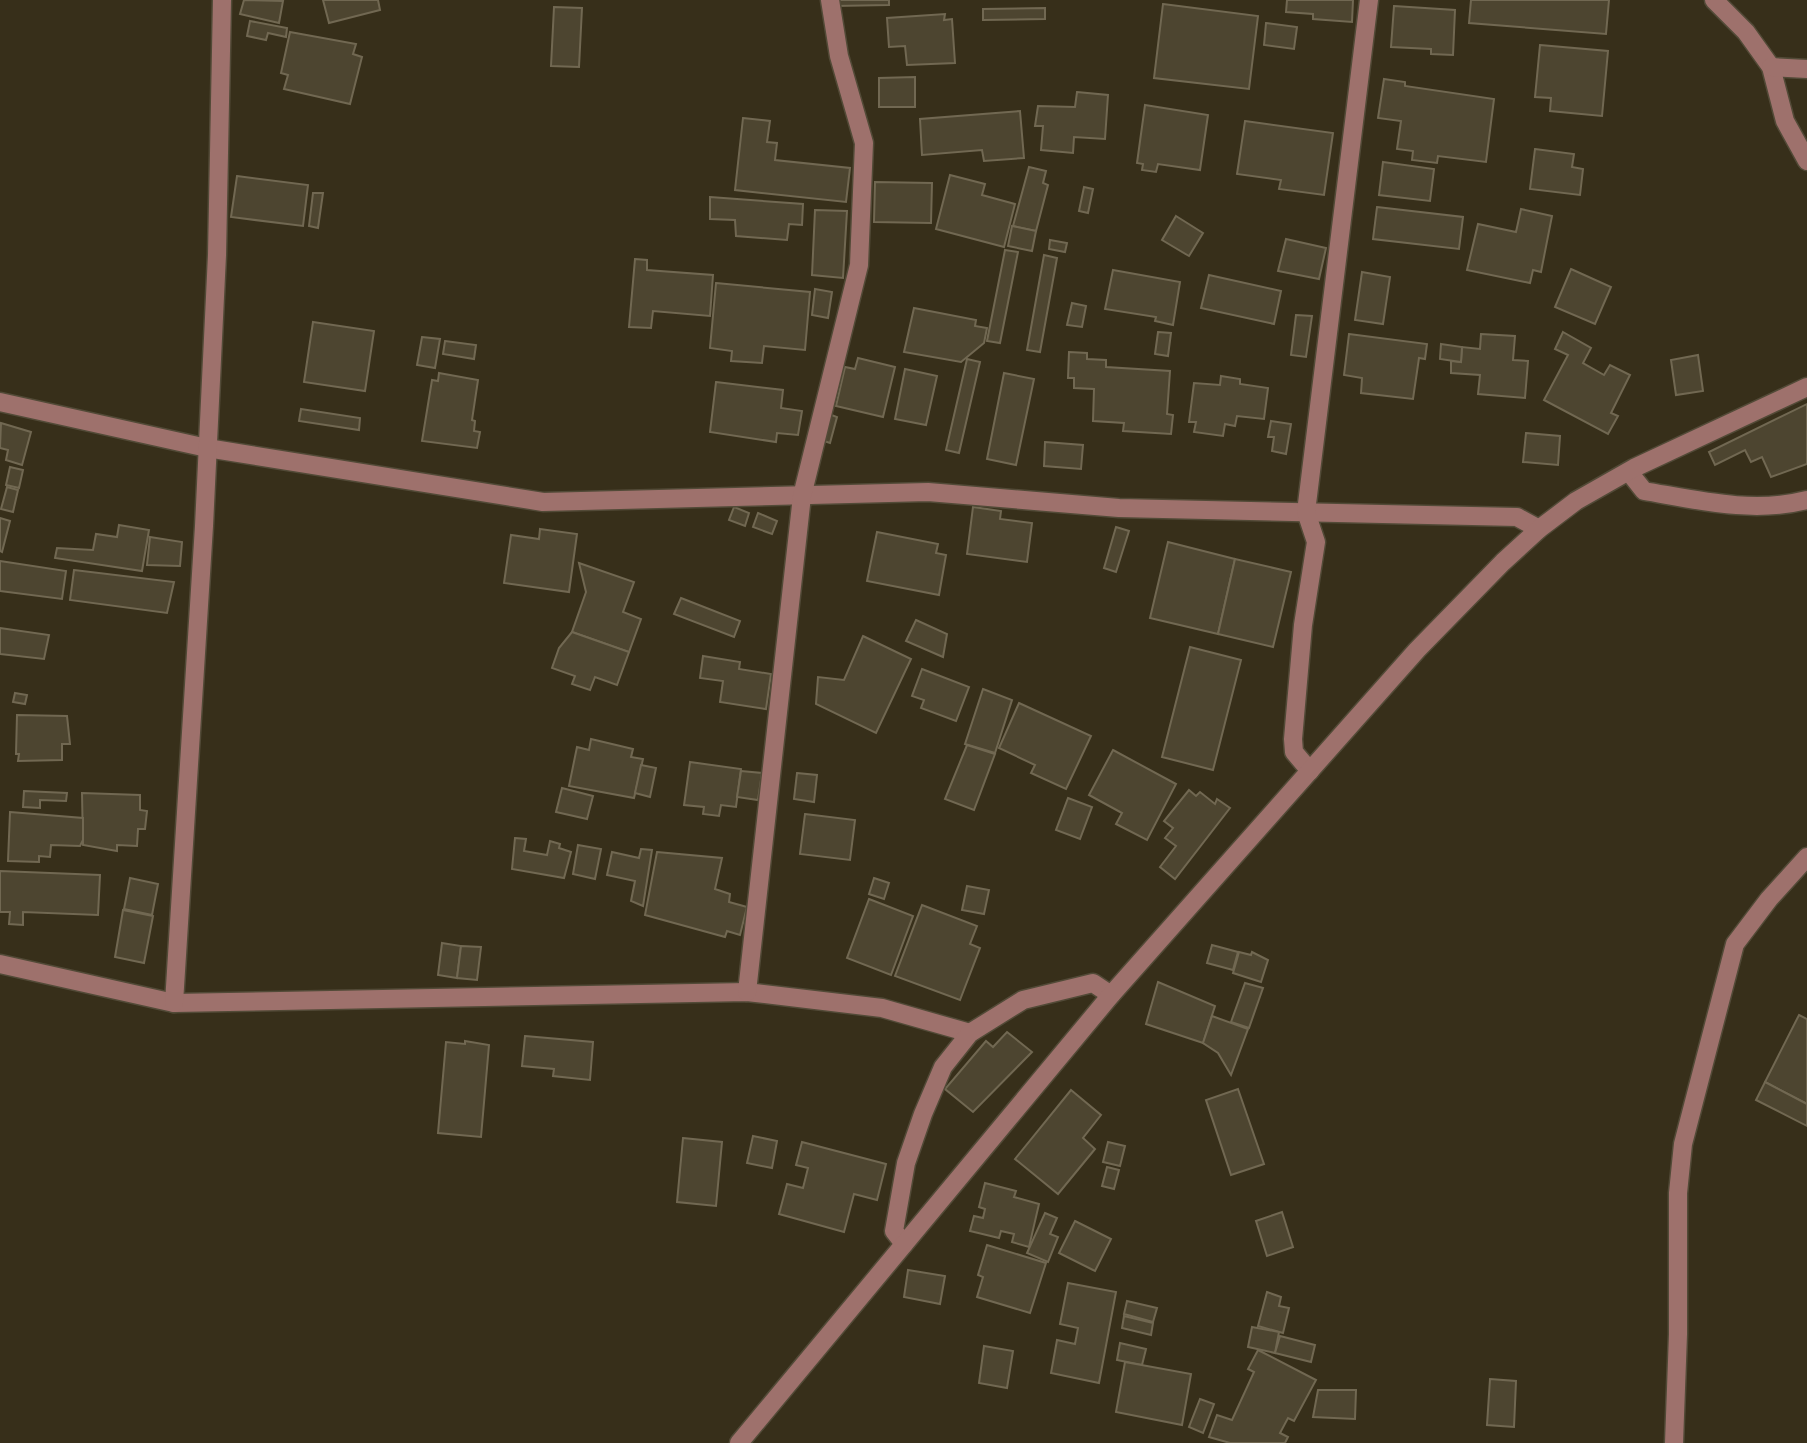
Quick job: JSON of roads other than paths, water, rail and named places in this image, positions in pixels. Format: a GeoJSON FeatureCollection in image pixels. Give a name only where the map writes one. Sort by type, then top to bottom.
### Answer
{"type":"FeatureCollection","features":[{"type":"Feature","properties":{"kind":"street"},"geometry":{"type":"LineString","coordinates":[[174,1003],[217,255],[222,0]]}},
{"type":"Feature","properties":{"kind":"street"},"geometry":{"type":"LineString","coordinates":[[747,992],[802,496],[859,265],[864,143],[839,56],[830,0]]}},
{"type":"Feature","properties":{"kind":"street"},"geometry":{"type":"LineString","coordinates":[[1310,771],[1294,752],[1293,739],[1303,625],[1316,542],[1306,512],[1369,0]]}},
{"type":"Feature","properties":{"kind":"street"},"geometry":{"type":"LineString","coordinates":[[1714,0],[1746,32],[1771,67],[1785,121],[1807,161]]}},
{"type":"Feature","properties":{"kind":"street"},"geometry":{"type":"LineString","coordinates":[[1771,67],[1807,69]]}},
{"type":"Feature","properties":{"kind":"street"},"geometry":{"type":"LineString","coordinates":[[739,1443],[1111,995],[1417,650],[1539,529],[1576,501],[1629,472],[1807,387]]}},
{"type":"Feature","properties":{"kind":"street"},"geometry":{"type":"LineString","coordinates":[[0,402],[207,448],[543,502],[928,492],[1119,508],[1517,517],[1539,529]]}},
{"type":"Feature","properties":{"kind":"street"},"geometry":{"type":"LineString","coordinates":[[1629,472],[1644,491],[1734,506],[1790,504],[1807,499]]}},
{"type":"Feature","properties":{"kind":"street"},"geometry":{"type":"LineString","coordinates":[[1674,1443],[1678,1334],[1678,1193],[1683,1144],[1735,944],[1769,899],[1807,857]]}},
{"type":"Feature","properties":{"kind":"street"},"geometry":{"type":"LineString","coordinates":[[0,964],[174,1003],[747,992],[882,1008],[970,1033]]}},
{"type":"Feature","properties":{"kind":"street"},"geometry":{"type":"LineString","coordinates":[[904,1244],[894,1231],[906,1163],[943,1068],[970,1033],[1023,1000],[1093,982],[1111,995]]}}]}
